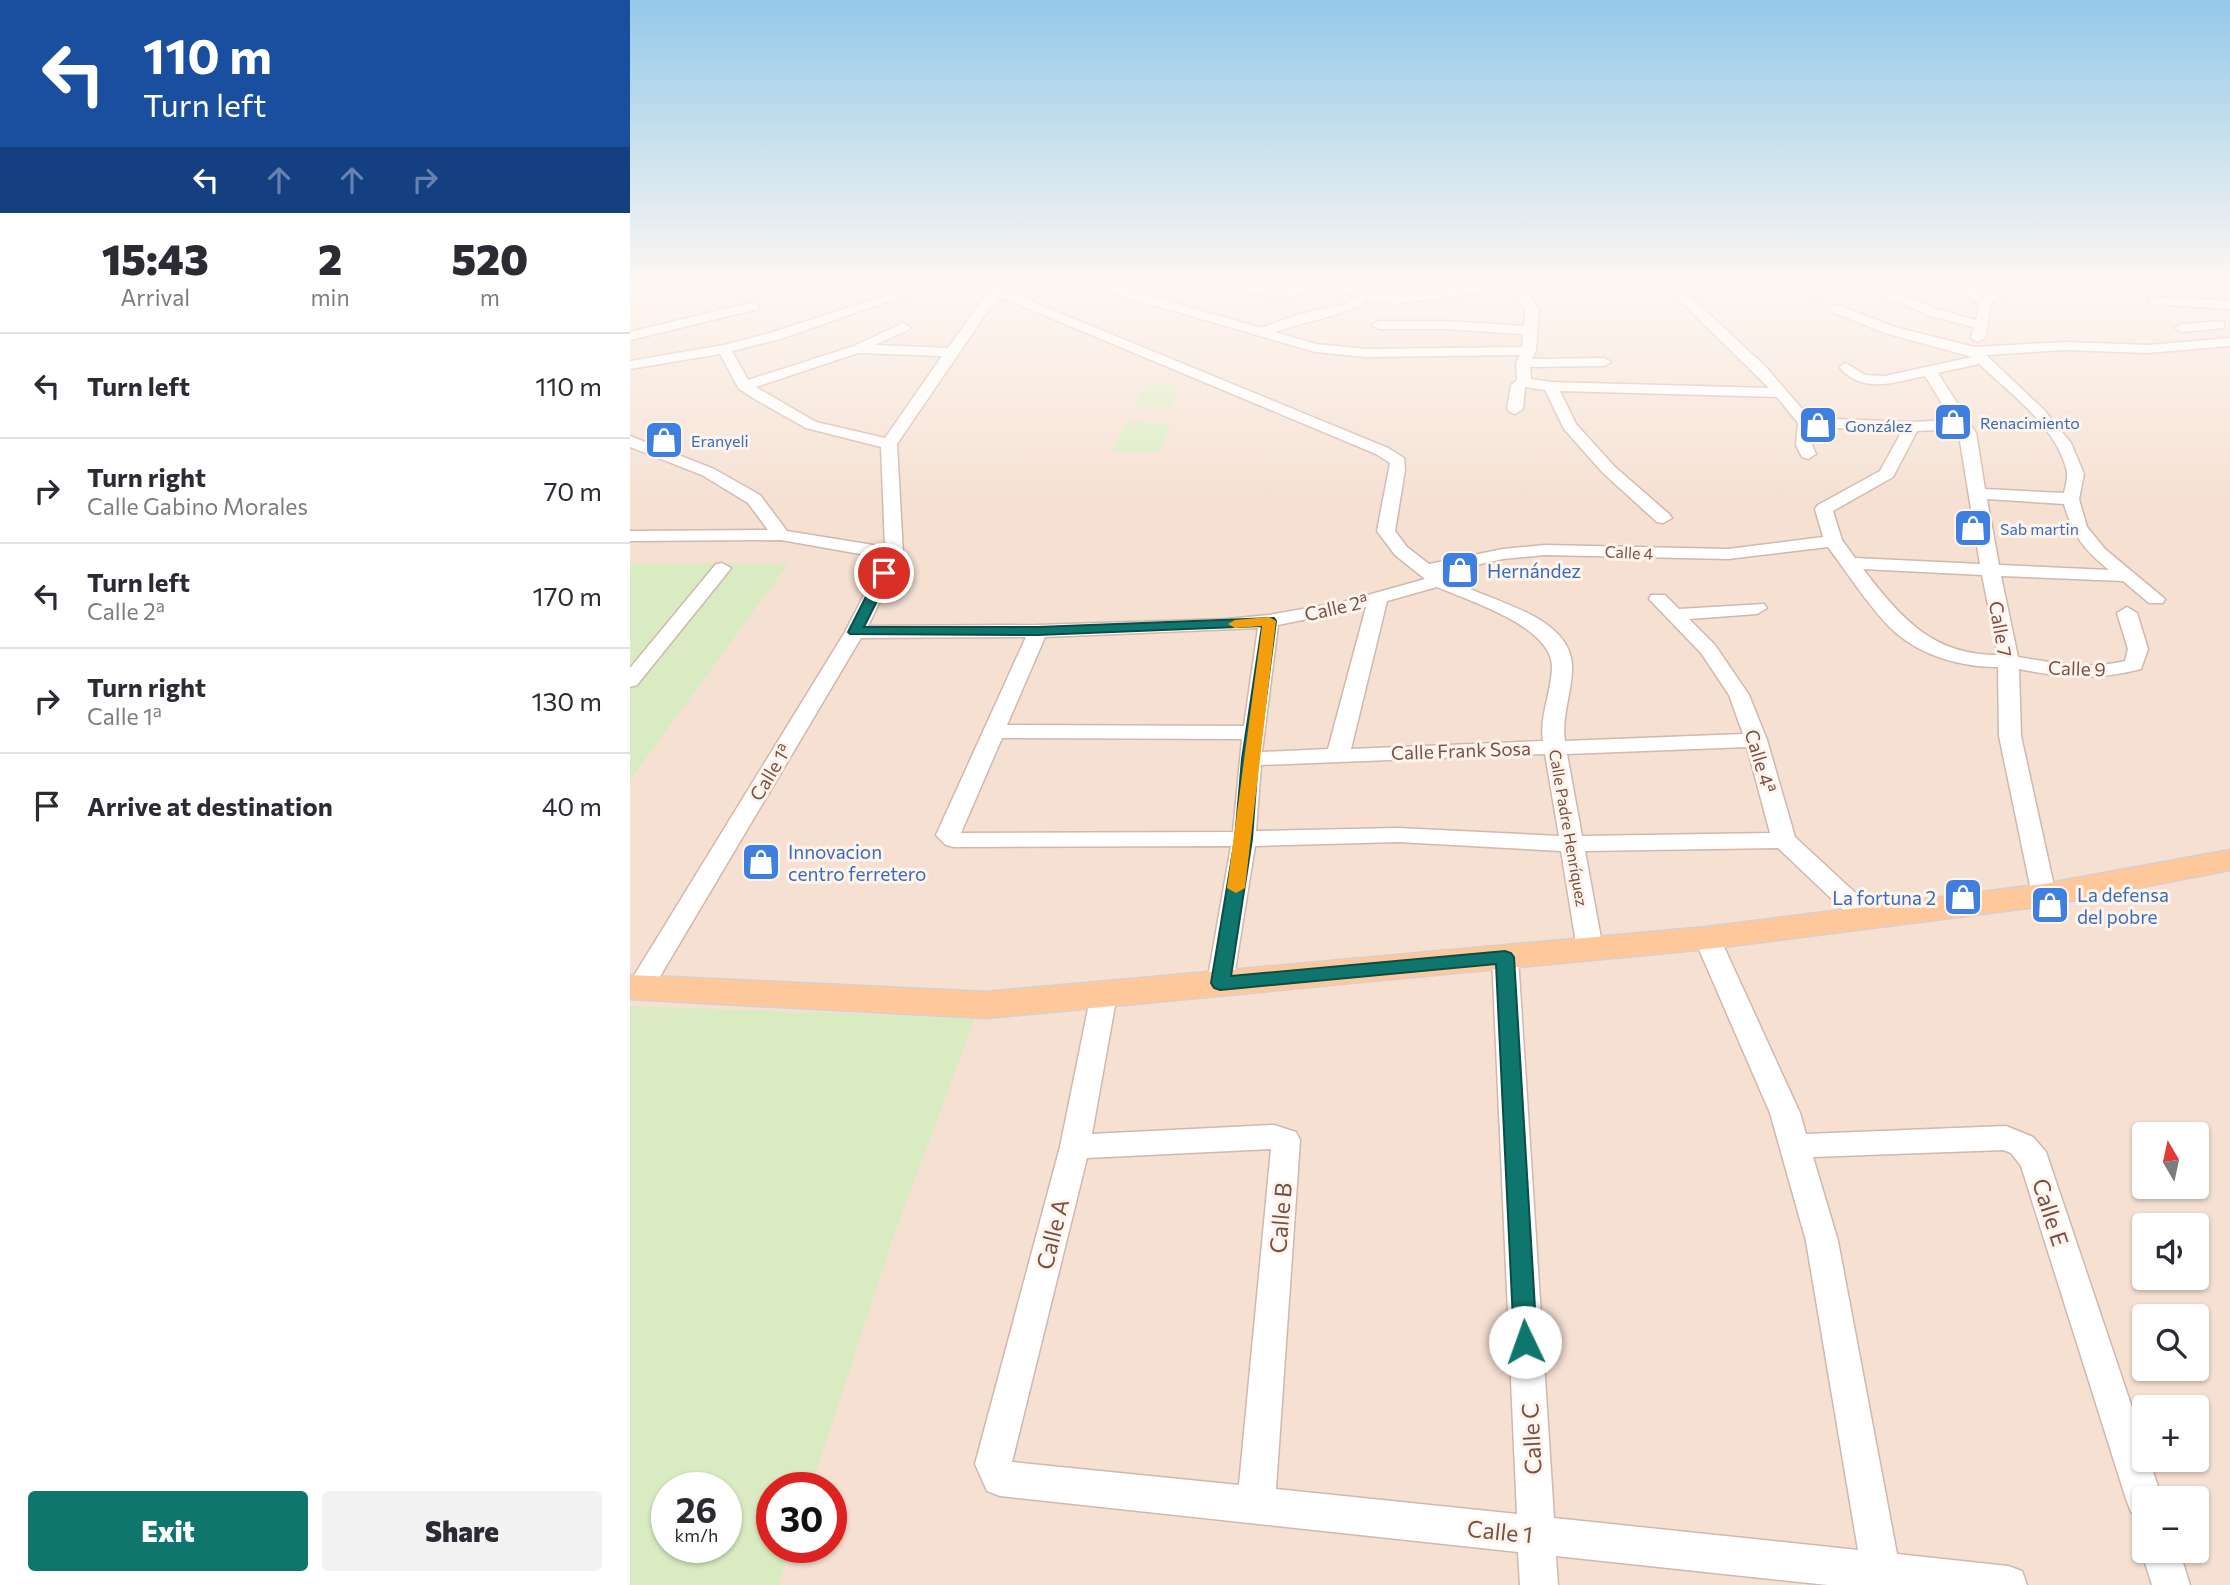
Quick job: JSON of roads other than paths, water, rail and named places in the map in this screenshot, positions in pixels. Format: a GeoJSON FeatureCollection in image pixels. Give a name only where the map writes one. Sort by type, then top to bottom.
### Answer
{"type":"FeatureCollection","features":[{"type":"Feature","properties":{"kind":"main road"},"geometry":{"type":"LineString","coordinates":[[635,987],[986,1005],[1707,938],[2044,895],[2230,860]]}},
{"type":"Feature","properties":{"kind":"street"},"geometry":{"type":"LineString","coordinates":[[630,365],[671,358]]}},
{"type":"Feature","properties":{"kind":"street"},"geometry":{"type":"LineString","coordinates":[[729,358],[744,386],[811,425],[889,444]]}},
{"type":"Feature","properties":{"kind":"street"},"geometry":{"type":"LineString","coordinates":[[744,386],[830,358]]}},
{"type":"Feature","properties":{"kind":"street"},"geometry":{"type":"LineString","coordinates":[[630,536],[781,535],[894,554],[889,444],[948,358]]}},
{"type":"Feature","properties":{"kind":"street","name":"Calle Padre Henríquez"},"geometry":{"type":"LineString","coordinates":[[1158,358],[1382,451],[1398,461],[1397,482],[1387,514],[1386,531],[1401,551],[1433,576],[1530,621],[1549,638],[1560,653],[1562,667],[1554,747],[1590,949]]}},
{"type":"Feature","properties":{"kind":"street"},"geometry":{"type":"LineString","coordinates":[[1524,382],[1526,358]]}},
{"type":"Feature","properties":{"kind":"street"},"geometry":{"type":"LineString","coordinates":[[1541,358],[1604,362]]}},
{"type":"Feature","properties":{"kind":"street"},"geometry":{"type":"LineString","coordinates":[[1748,358],[1783,393],[1806,422],[1804,445],[1808,454]]}},
{"type":"Feature","properties":{"kind":"street"},"geometry":{"type":"LineString","coordinates":[[1846,367],[1861,379],[1871,381],[1930,372],[1970,358]]}},
{"type":"Feature","properties":{"kind":"street"},"geometry":{"type":"LineString","coordinates":[[1981,358],[2039,413],[2063,443],[2076,474],[2071,499],[2079,528],[2099,553],[2156,598]]}},
{"type":"Feature","properties":{"kind":"street","name":"Calle 7"},"geometry":{"type":"LineString","coordinates":[[1930,372],[1968,433],[1976,493],[2008,654],[2010,736],[2044,895]]}},
{"type":"Feature","properties":{"kind":"street"},"geometry":{"type":"LineString","coordinates":[[1515,409],[1518,385],[1524,382],[1551,386],[1783,393]]}},
{"type":"Feature","properties":{"kind":"street"},"geometry":{"type":"LineString","coordinates":[[1551,386],[1569,426],[1609,470],[1663,518]]}},
{"type":"Feature","properties":{"kind":"street"},"geometry":{"type":"LineString","coordinates":[[1806,422],[1912,427],[1962,424]]}},
{"type":"Feature","properties":{"kind":"street"},"geometry":{"type":"LineString","coordinates":[[1912,427],[1887,474],[1824,509],[1833,541],[1903,629],[1940,651],[1973,661],[2007,661]]}},
{"type":"Feature","properties":{"kind":"street"},"geometry":{"type":"LineString","coordinates":[[630,441],[708,472],[754,499],[781,535]]}},
{"type":"Feature","properties":{"kind":"street"},"geometry":{"type":"LineString","coordinates":[[1976,493],[2071,499]]}},
{"type":"Feature","properties":{"kind":"street","name":"Calle 4"},"geometry":{"type":"LineString","coordinates":[[1433,576],[1503,554],[1572,549],[1728,554],[1833,541]]}},
{"type":"Feature","properties":{"kind":"street","name":"Calle 1ª"},"geometry":{"type":"LineString","coordinates":[[635,987],[855,632],[894,554]]}},
{"type":"Feature","properties":{"kind":"street"},"geometry":{"type":"LineString","coordinates":[[1849,563],[2125,576]]}},
{"type":"Feature","properties":{"kind":"street"},"geometry":{"type":"LineString","coordinates":[[630,681],[722,568]]}},
{"type":"Feature","properties":{"kind":"street","name":"Calle 2ª"},"geometry":{"type":"LineString","coordinates":[[855,632],[1038,631],[1227,625],[1269,621],[1378,598],[1433,576]]}},
{"type":"Feature","properties":{"kind":"street"},"geometry":{"type":"LineString","coordinates":[[1338,755],[1378,598]]}},
{"type":"Feature","properties":{"kind":"street","name":"Calle 4ª"},"geometry":{"type":"LineString","coordinates":[[1658,599],[1708,649],[1739,695],[1756,740],[1784,840]]}},
{"type":"Feature","properties":{"kind":"street"},"geometry":{"type":"LineString","coordinates":[[1674,615],[1757,608]]}},
{"type":"Feature","properties":{"kind":"street","name":"Calle 9"},"geometry":{"type":"LineString","coordinates":[[2007,661],[2062,671],[2106,672],[2134,665],[2138,649],[2127,613]]}},
{"type":"Feature","properties":{"kind":"street"},"geometry":{"type":"LineString","coordinates":[[1220,983],[1244,839],[1250,759],[1269,621]]}},
{"type":"Feature","properties":{"kind":"street"},"geometry":{"type":"LineString","coordinates":[[1038,631],[948,835],[954,840],[1244,839],[1398,835],[1571,844],[1784,840],[1867,918]]}},
{"type":"Feature","properties":{"kind":"street"},"geometry":{"type":"LineString","coordinates":[[994,731],[1254,733]]}},
{"type":"Feature","properties":{"kind":"street","name":"Calle Frank Sosa"},"geometry":{"type":"LineString","coordinates":[[1250,759],[1756,740]]}},
{"type":"Feature","properties":{"kind":"street"},"geometry":{"type":"LineString","coordinates":[[1707,938],[1785,1113],[1822,1241],[1882,1578]]}},
{"type":"Feature","properties":{"kind":"street","name":"Calle C"},"geometry":{"type":"LineString","coordinates":[[1505,957],[1539,1585]]}},
{"type":"Feature","properties":{"kind":"street","name":"Calle A"},"geometry":{"type":"LineString","coordinates":[[995,1472],[993,1464],[1075,1147],[1104,994]]}},
{"type":"Feature","properties":{"kind":"street","name":"Calle B"},"geometry":{"type":"LineString","coordinates":[[1075,1147],[1274,1137],[1284,1140],[1286,1147],[1256,1505]]}},
{"type":"Feature","properties":{"kind":"street","name":"Calle E"},"geometry":{"type":"LineString","coordinates":[[1794,1146],[2006,1138],[2022,1145],[2035,1161],[2140,1486]]}},
{"type":"Feature","properties":{"kind":"street","name":"Calle 1"},"geometry":{"type":"LineString","coordinates":[[995,1472],[1000,1478],[1536,1535],[1882,1578],[2008,1585]]}},
{"type":"Feature","properties":{"kind":"street"},"geometry":{"type":"LineString","coordinates":[[2164,1563],[2171,1585]]}},
{"type":"Feature","properties":{"kind":"place","name":"Renacimiento"},"geometry":{"type":"Point","coordinates":[1953,422]}},
{"type":"Feature","properties":{"kind":"place","name":"González"},"geometry":{"type":"Point","coordinates":[1818,425]}},
{"type":"Feature","properties":{"kind":"place","name":"Eranyeli"},"geometry":{"type":"Point","coordinates":[664,440]}},
{"type":"Feature","properties":{"kind":"place","name":"Sab martin"},"geometry":{"type":"Point","coordinates":[1973,528]}},
{"type":"Feature","properties":{"kind":"place","name":"Hernández"},"geometry":{"type":"Point","coordinates":[1460,570]}},
{"type":"Feature","properties":{"kind":"place","name":"Innovacion centro ferretero"},"geometry":{"type":"Point","coordinates":[761,862]}},
{"type":"Feature","properties":{"kind":"place","name":"La fortuna 2"},"geometry":{"type":"Point","coordinates":[1963,897]}},
{"type":"Feature","properties":{"kind":"place","name":"La defensa del pobre"},"geometry":{"type":"Point","coordinates":[2050,905]}}]}
